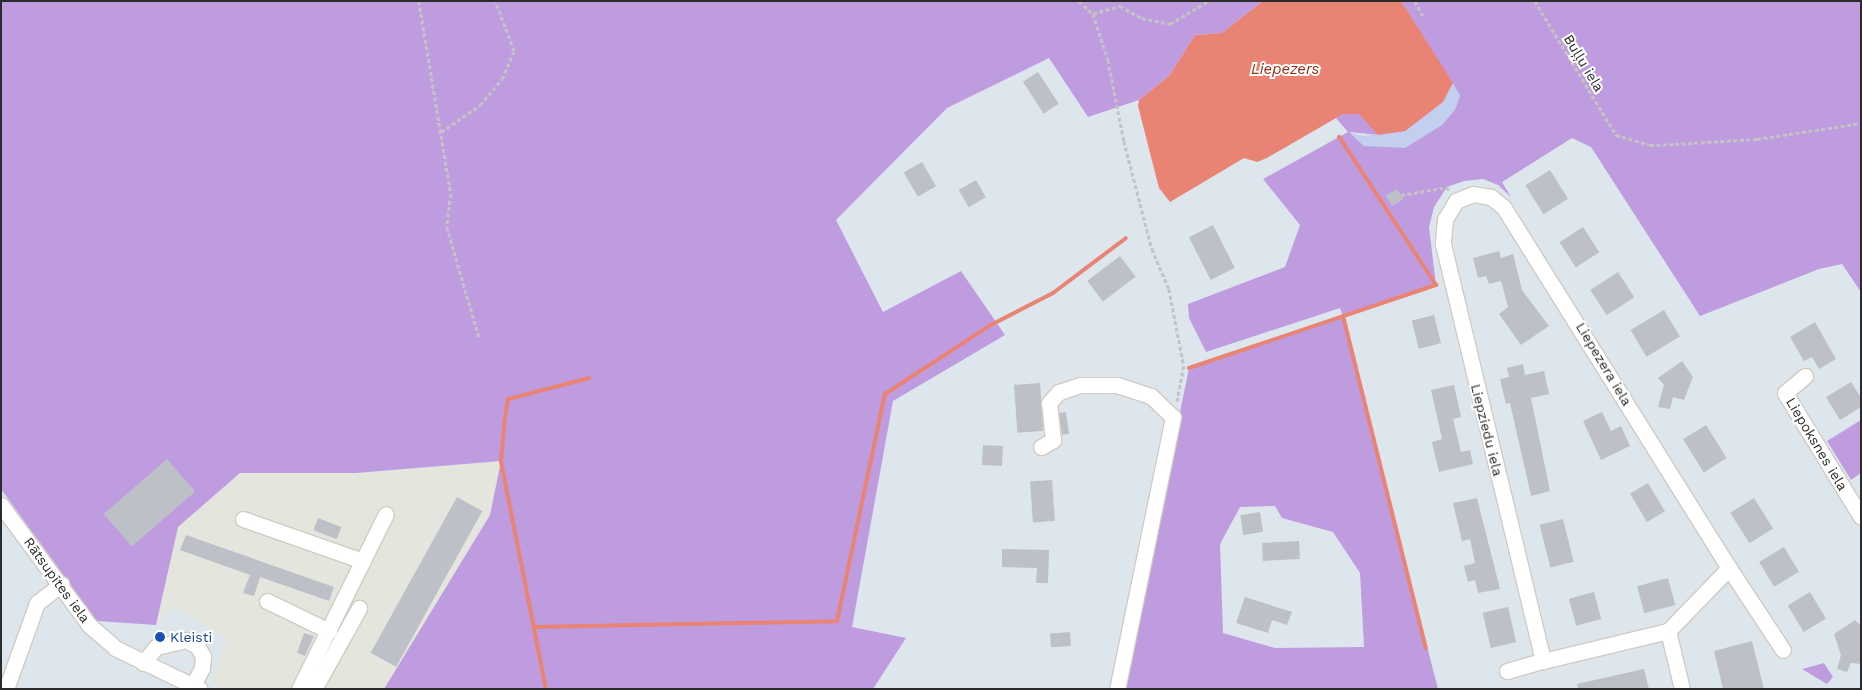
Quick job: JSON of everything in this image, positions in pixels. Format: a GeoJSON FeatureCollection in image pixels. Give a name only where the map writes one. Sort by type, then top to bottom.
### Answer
{"type":"FeatureCollection","features":[{"type":"Feature","properties":{"kind":"street","name":"Liepezera iela"},"geometry":{"type":"LineString","coordinates":[[1456,201],[1473,194],[1491,198],[1504,207],[1728,568],[1783,650]]}},
{"type":"Feature","properties":{"kind":"street","name":"Liepziedu iela"},"geometry":{"type":"LineString","coordinates":[[1456,201],[1445,219],[1444,244],[1543,661]]}},
{"type":"Feature","properties":{"kind":"street","name":"Liepoksnes iela"},"geometry":{"type":"LineString","coordinates":[[1805,376],[1786,394],[1861,517]]}},
{"type":"Feature","properties":{"kind":"street"},"geometry":{"type":"LineString","coordinates":[[1041,447],[1052,440],[1049,403],[1058,392],[1080,385],[1116,385],[1151,396],[1173,417],[1117,689]]}},
{"type":"Feature","properties":{"kind":"street","name":"Rātsupītes iela"},"geometry":{"type":"LineString","coordinates":[[1,505],[61,584],[89,626],[115,648],[196,687]]}},
{"type":"Feature","properties":{"kind":"street"},"geometry":{"type":"LineString","coordinates":[[300,689],[386,514]]}},
{"type":"Feature","properties":{"kind":"street"},"geometry":{"type":"LineString","coordinates":[[243,519],[363,561]]}},
{"type":"Feature","properties":{"kind":"street"},"geometry":{"type":"LineString","coordinates":[[1507,671],[1668,631],[1728,568]]}},
{"type":"Feature","properties":{"kind":"street"},"geometry":{"type":"LineString","coordinates":[[6,689],[37,603],[61,584]]}},
{"type":"Feature","properties":{"kind":"street"},"geometry":{"type":"LineString","coordinates":[[266,601],[329,631]]}},
{"type":"Feature","properties":{"kind":"street"},"geometry":{"type":"LineString","coordinates":[[314,689],[359,608]]}},
{"type":"Feature","properties":{"kind":"street"},"geometry":{"type":"LineString","coordinates":[[1668,631],[1682,689]]}},
{"type":"Feature","properties":{"kind":"street"},"geometry":{"type":"LineString","coordinates":[[143,663],[156,648],[186,640],[197,646],[203,656],[202,668],[196,687]]}},
{"type":"Feature","properties":{"kind":"path"},"geometry":{"type":"LineString","coordinates":[[419,1],[451,194],[447,227],[480,337]]}},
{"type":"Feature","properties":{"kind":"path"},"geometry":{"type":"LineString","coordinates":[[441,132],[480,105],[502,78],[514,51],[495,1]]}},
{"type":"Feature","properties":{"kind":"path"},"geometry":{"type":"LineString","coordinates":[[1079,1],[1093,14],[1108,60],[1124,142],[1152,249],[1169,289],[1184,366],[1173,417]]}},
{"type":"Feature","properties":{"kind":"path"},"geometry":{"type":"LineString","coordinates":[[1093,14],[1120,6],[1142,18],[1170,24],[1208,1]]}},
{"type":"Feature","properties":{"kind":"path"},"geometry":{"type":"LineString","coordinates":[[1415,1],[1423,16]]}},
{"type":"Feature","properties":{"kind":"path","name":"Buļļu iela"},"geometry":{"type":"LineString","coordinates":[[1536,1],[1616,135],[1650,145],[1675,144],[1757,139],[1861,123]]}},
{"type":"Feature","properties":{"kind":"path"},"geometry":{"type":"LineString","coordinates":[[1401,195],[1447,187],[1456,201]]}},
{"type":"Feature","properties":{"kind":"shaded area"},"geometry":{"type":"Polygon","coordinates":[[[1,1],[1263,1],[1222,33],[1195,35],[1169,76],[1139,100],[1088,117],[1049,58],[947,108],[836,220],[883,312],[961,271],[1005,335],[893,401],[852,627],[906,638],[873,689],[384,689],[490,515],[501,461],[356,473],[240,473],[178,527],[156,625],[97,621],[1,489],[1,1]]]}},
{"type":"Feature","properties":{"kind":"shaded area"},"geometry":{"type":"Polygon","coordinates":[[[1401,1],[1861,1],[1861,292],[1842,264],[1819,269],[1700,316],[1591,147],[1572,138],[1502,182],[1511,197],[1498,185],[1483,179],[1464,181],[1447,187],[1434,207],[1429,227],[1436,285],[1343,316],[1340,308],[1206,352],[1189,318],[1188,304],[1285,267],[1300,225],[1263,179],[1348,132],[1336,118],[1343,114],[1359,114],[1372,125],[1378,135],[1350,132],[1364,146],[1460,96],[1401,1]]]}},
{"type":"Feature","properties":{"kind":"shaded area"},"geometry":{"type":"Polygon","coordinates":[[[1343,316],[1438,689],[1124,689],[1189,368],[1343,316]],[[1275,506],[1240,507],[1220,544],[1223,633],[1275,648],[1364,647],[1360,573],[1333,532],[1282,518],[1275,506]]]}},
{"type":"Feature","properties":{"kind":"shaded area"},"geometry":{"type":"Polygon","coordinates":[[[1861,420],[1861,473],[1851,480],[1827,441],[1861,420]]]}},
{"type":"Feature","properties":{"kind":"shaded area"},"geometry":{"type":"Polygon","coordinates":[[[501,461],[490,515],[384,689],[226,689],[211,681],[228,640],[175,608],[156,625],[178,527],[240,473],[356,473],[501,461]]]}},
{"type":"Feature","properties":{"kind":"shaded area"},"geometry":{"type":"Polygon","coordinates":[[[1824,663],[1833,677],[1827,684],[1802,669],[1824,663]]]}},
{"type":"Feature","properties":{"kind":"sand"},"geometry":{"type":"Polygon","coordinates":[[[1453,83],[1460,96],[1455,110],[1442,125],[1405,148],[1364,146],[1349,132],[1363,136],[1405,131],[1443,102],[1453,83]]]}},
{"type":"Feature","properties":{"kind":"water","name":"Liepezers"},"geometry":{"type":"Polygon","coordinates":[[[1263,1],[1401,1],[1453,83],[1443,102],[1405,131],[1378,135],[1359,114],[1343,114],[1267,158],[1257,162],[1244,158],[1170,202],[1159,188],[1138,106],[1139,100],[1169,76],[1195,35],[1222,33],[1263,1]]]}},
{"type":"Feature","properties":{"kind":"building"},"geometry":{"type":"Polygon","coordinates":[[[1038,72],[1059,104],[1044,114],[1023,82],[1038,72]]]}},
{"type":"Feature","properties":{"kind":"building"},"geometry":{"type":"Polygon","coordinates":[[[922,162],[936,186],[918,197],[904,172],[922,162]]]}},
{"type":"Feature","properties":{"kind":"building"},"geometry":{"type":"Polygon","coordinates":[[[1550,170],[1568,199],[1543,214],[1525,185],[1550,170]]]}},
{"type":"Feature","properties":{"kind":"building"},"geometry":{"type":"Polygon","coordinates":[[[976,180],[986,197],[969,207],[959,190],[976,180]]]}},
{"type":"Feature","properties":{"kind":"building"},"geometry":{"type":"Polygon","coordinates":[[[1397,189],[1403,199],[1392,206],[1386,196],[1397,189]]]}},
{"type":"Feature","properties":{"kind":"building"},"geometry":{"type":"Polygon","coordinates":[[[1213,225],[1235,268],[1211,280],[1189,237],[1213,225]]]}},
{"type":"Feature","properties":{"kind":"building"},"geometry":{"type":"Polygon","coordinates":[[[1583,227],[1599,252],[1576,267],[1560,242],[1583,227]]]}},
{"type":"Feature","properties":{"kind":"building"},"geometry":{"type":"Polygon","coordinates":[[[1499,251],[1501,258],[1513,254],[1522,290],[1549,326],[1521,345],[1499,314],[1508,307],[1501,281],[1489,284],[1486,276],[1478,278],[1473,258],[1499,251]]]}},
{"type":"Feature","properties":{"kind":"building"},"geometry":{"type":"Polygon","coordinates":[[[1120,256],[1136,277],[1103,301],[1087,281],[1120,256]]]}},
{"type":"Feature","properties":{"kind":"building"},"geometry":{"type":"Polygon","coordinates":[[[1618,272],[1634,297],[1607,315],[1590,290],[1618,272]]]}},
{"type":"Feature","properties":{"kind":"building"},"geometry":{"type":"Polygon","coordinates":[[[1664,310],[1680,337],[1647,357],[1631,330],[1664,310]]]}},
{"type":"Feature","properties":{"kind":"building"},"geometry":{"type":"Polygon","coordinates":[[[1434,315],[1441,343],[1419,349],[1412,321],[1434,315]]]}},
{"type":"Feature","properties":{"kind":"building"},"geometry":{"type":"Polygon","coordinates":[[[1815,322],[1836,359],[1819,369],[1812,357],[1804,361],[1790,337],[1815,322]]]}},
{"type":"Feature","properties":{"kind":"building"},"geometry":{"type":"Polygon","coordinates":[[[1682,361],[1693,377],[1684,400],[1673,397],[1670,409],[1658,407],[1664,385],[1658,378],[1682,361]]]}},
{"type":"Feature","properties":{"kind":"building"},"geometry":{"type":"Polygon","coordinates":[[[1523,364],[1525,375],[1544,371],[1549,394],[1531,398],[1550,491],[1531,496],[1510,403],[1506,404],[1500,379],[1509,377],[1507,368],[1523,364]]]}},
{"type":"Feature","properties":{"kind":"building"},"geometry":{"type":"Polygon","coordinates":[[[1851,382],[1861,398],[1861,407],[1840,420],[1826,397],[1851,382]]]}},
{"type":"Feature","properties":{"kind":"building"},"geometry":{"type":"Polygon","coordinates":[[[1040,383],[1043,431],[1017,433],[1014,385],[1040,383]]]}},
{"type":"Feature","properties":{"kind":"building"},"geometry":{"type":"Polygon","coordinates":[[[1454,385],[1461,417],[1453,419],[1461,452],[1470,450],[1473,464],[1439,472],[1432,442],[1442,439],[1431,390],[1454,385]]]}},
{"type":"Feature","properties":{"kind":"building"},"geometry":{"type":"Polygon","coordinates":[[[1066,412],[1069,434],[1062,435],[1059,413],[1066,412]]]}},
{"type":"Feature","properties":{"kind":"building"},"geometry":{"type":"Polygon","coordinates":[[[1602,412],[1611,431],[1621,426],[1630,446],[1601,460],[1583,421],[1602,412]]]}},
{"type":"Feature","properties":{"kind":"building"},"geometry":{"type":"Polygon","coordinates":[[[1706,425],[1727,458],[1704,472],[1683,439],[1706,425]]]}},
{"type":"Feature","properties":{"kind":"building"},"geometry":{"type":"Polygon","coordinates":[[[983,445],[1003,446],[1002,466],[982,465],[983,445]]]}},
{"type":"Feature","properties":{"kind":"building"},"geometry":{"type":"Polygon","coordinates":[[[167,459],[195,491],[132,547],[104,514],[167,459]]]}},
{"type":"Feature","properties":{"kind":"building"},"geometry":{"type":"Polygon","coordinates":[[[1052,480],[1055,521],[1033,522],[1030,482],[1052,480]]]}},
{"type":"Feature","properties":{"kind":"building"},"geometry":{"type":"Polygon","coordinates":[[[1648,483],[1665,511],[1647,522],[1630,494],[1648,483]]]}},
{"type":"Feature","properties":{"kind":"building"},"geometry":{"type":"Polygon","coordinates":[[[457,497],[482,511],[396,667],[371,653],[457,497]]]}},
{"type":"Feature","properties":{"kind":"building"},"geometry":{"type":"Polygon","coordinates":[[[1477,498],[1500,589],[1478,593],[1475,580],[1468,582],[1464,566],[1475,563],[1470,539],[1462,541],[1453,503],[1477,498]]]}},
{"type":"Feature","properties":{"kind":"building"},"geometry":{"type":"Polygon","coordinates":[[[1754,498],[1773,529],[1749,543],[1730,513],[1754,498]]]}},
{"type":"Feature","properties":{"kind":"building"},"geometry":{"type":"Polygon","coordinates":[[[1260,512],[1263,532],[1243,535],[1240,515],[1260,512]]]}},
{"type":"Feature","properties":{"kind":"building"},"geometry":{"type":"Polygon","coordinates":[[[318,518],[341,527],[337,539],[313,530],[318,518]]]}},
{"type":"Feature","properties":{"kind":"building"},"geometry":{"type":"Polygon","coordinates":[[[1563,519],[1574,562],[1550,567],[1540,525],[1563,519]]]}},
{"type":"Feature","properties":{"kind":"building"},"geometry":{"type":"Polygon","coordinates":[[[186,535],[334,587],[329,601],[260,577],[254,596],[243,593],[250,575],[180,550],[186,535]]]}},
{"type":"Feature","properties":{"kind":"building"},"geometry":{"type":"Polygon","coordinates":[[[1299,541],[1300,559],[1263,561],[1262,543],[1299,541]]]}},
{"type":"Feature","properties":{"kind":"building"},"geometry":{"type":"Polygon","coordinates":[[[1784,547],[1799,572],[1774,587],[1759,562],[1784,547]]]}},
{"type":"Feature","properties":{"kind":"building"},"geometry":{"type":"Polygon","coordinates":[[[1002,549],[1049,550],[1048,583],[1036,583],[1037,568],[1002,567],[1002,549]]]}},
{"type":"Feature","properties":{"kind":"building"},"geometry":{"type":"Polygon","coordinates":[[[1668,578],[1675,605],[1644,613],[1637,586],[1668,578]]]}},
{"type":"Feature","properties":{"kind":"building"},"geometry":{"type":"Polygon","coordinates":[[[1594,592],[1601,619],[1576,626],[1569,599],[1594,592]]]}},
{"type":"Feature","properties":{"kind":"building"},"geometry":{"type":"Polygon","coordinates":[[[1810,592],[1826,619],[1804,632],[1788,605],[1810,592]]]}},
{"type":"Feature","properties":{"kind":"building"},"geometry":{"type":"Polygon","coordinates":[[[1245,597],[1292,612],[1287,625],[1272,620],[1268,633],[1236,623],[1245,597]]]}},
{"type":"Feature","properties":{"kind":"building"},"geometry":{"type":"Polygon","coordinates":[[[1508,607],[1516,642],[1491,648],[1483,613],[1508,607]]]}},
{"type":"Feature","properties":{"kind":"building"},"geometry":{"type":"Polygon","coordinates":[[[1855,620],[1861,626],[1861,664],[1851,663],[1847,672],[1837,669],[1841,655],[1834,634],[1855,620]]]}},
{"type":"Feature","properties":{"kind":"building"},"geometry":{"type":"Polygon","coordinates":[[[1070,632],[1071,646],[1051,647],[1050,633],[1070,632]]]}},
{"type":"Feature","properties":{"kind":"building"},"geometry":{"type":"Polygon","coordinates":[[[304,633],[314,636],[305,656],[297,653],[304,633]]]}},
{"type":"Feature","properties":{"kind":"building"},"geometry":{"type":"Polygon","coordinates":[[[1752,641],[1764,689],[1723,689],[1714,651],[1752,641]]]}},
{"type":"Feature","properties":{"kind":"building"},"geometry":{"type":"Polygon","coordinates":[[[1644,669],[1649,689],[1578,689],[1577,684],[1644,669]]]}},
{"type":"Feature","properties":{"kind":"waterway"},"geometry":{"type":"LineString","coordinates":[[1189,368],[1436,285],[1339,137]]}},
{"type":"Feature","properties":{"kind":"waterway"},"geometry":{"type":"LineString","coordinates":[[535,627],[837,621],[885,394],[989,326],[1053,293],[1126,238]]}},
{"type":"Feature","properties":{"kind":"waterway"},"geometry":{"type":"LineString","coordinates":[[1343,316],[1426,648]]}},
{"type":"Feature","properties":{"kind":"waterway"},"geometry":{"type":"LineString","coordinates":[[546,689],[501,461],[504,424],[508,399],[589,378]]}},
{"type":"Feature","properties":{"kind":"place","name":"Kleisti"},"geometry":{"type":"Point","coordinates":[160,637]}}]}
